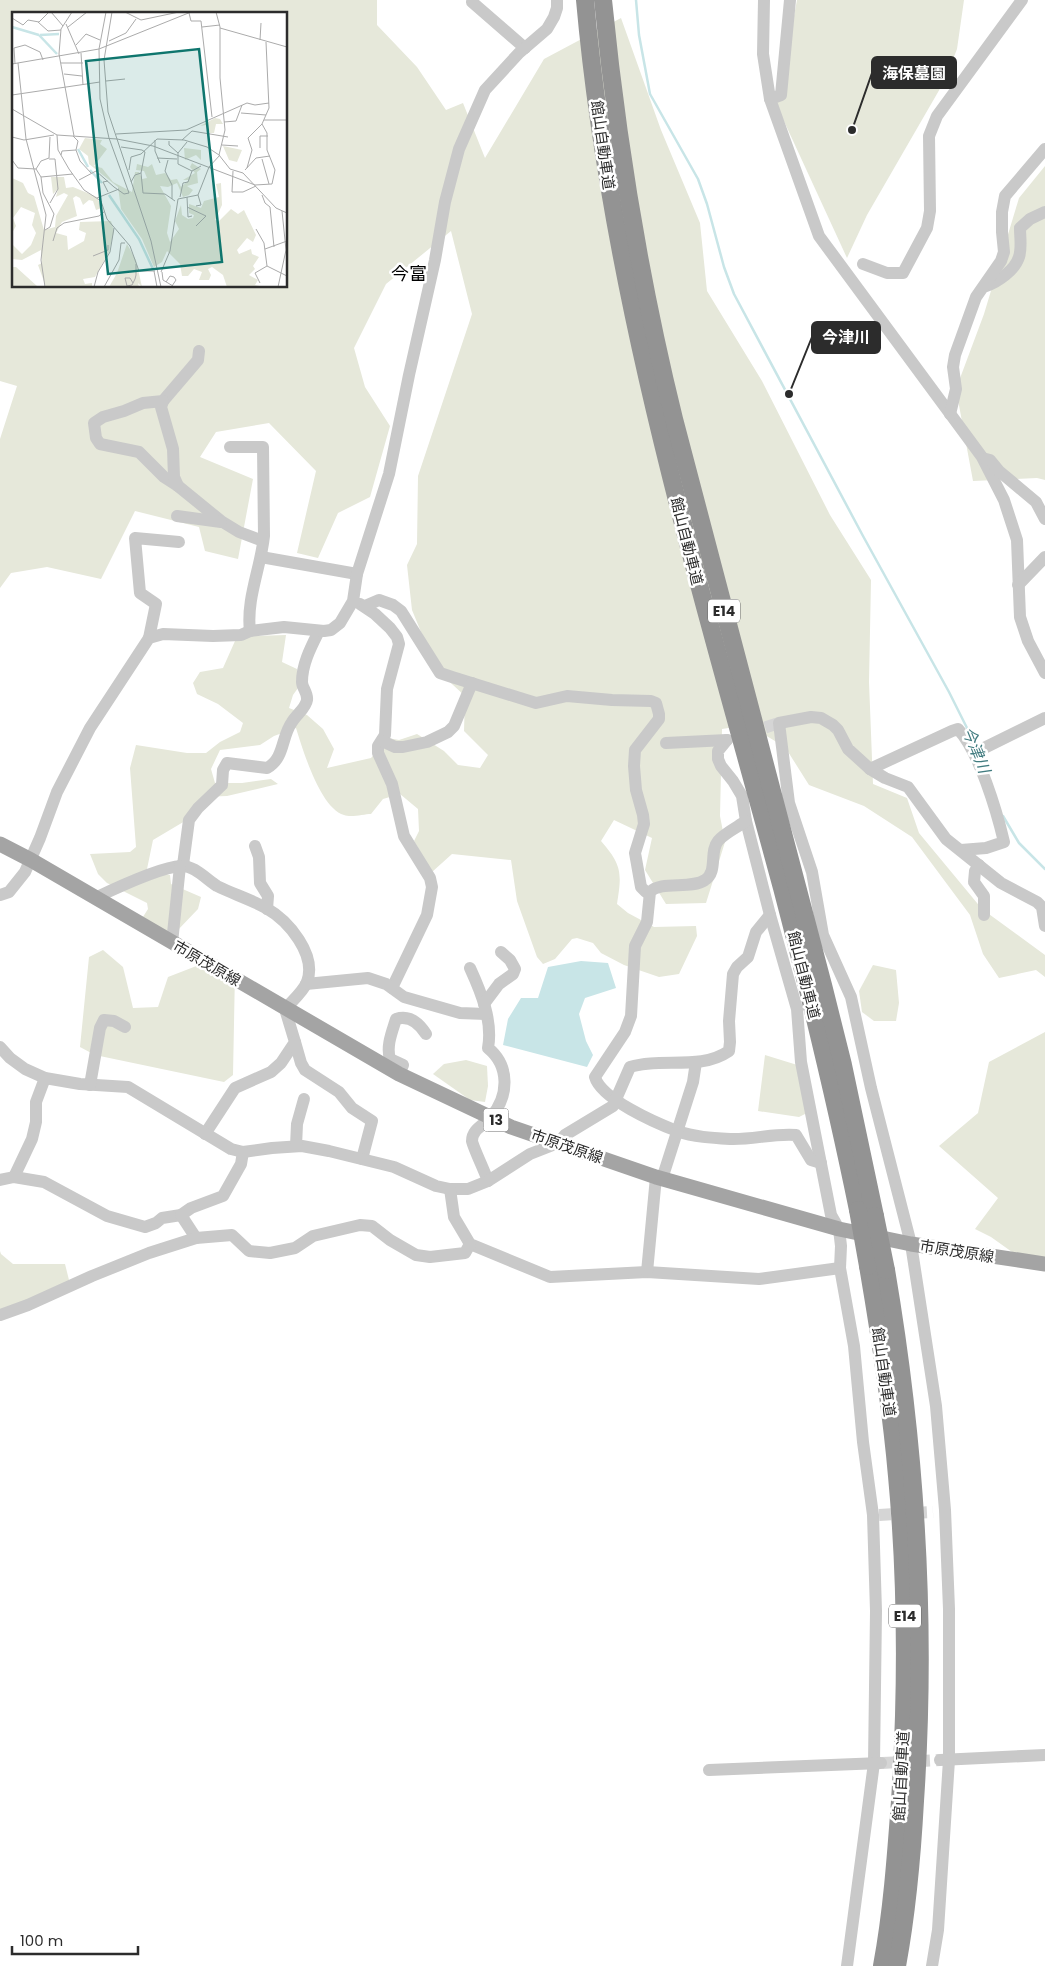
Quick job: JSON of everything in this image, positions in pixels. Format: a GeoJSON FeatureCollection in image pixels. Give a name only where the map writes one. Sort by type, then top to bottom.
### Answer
{"type":"FeatureCollection","features":[{"type":"Feature","properties":{"kind":"highway","name":"館山自動車道"},"geometry":{"type":"LineString","coordinates":[[585,0],[595,96],[622,263],[649,386],[701,597],[779,880],[832,1088],[858,1210],[887,1385],[903,1557],[906,1654],[904,1744],[897,1850],[882,1966]]}},
{"type":"Feature","properties":{"kind":"highway","name":"館山自動車道"},"geometry":{"type":"LineString","coordinates":[[603,0],[612,92],[623,169],[656,342],[689,476],[827,1003],[875,1216],[886,1270],[899,1354],[910,1449],[918,1556],[921,1654],[919,1744],[912,1852],[898,1966]]}},
{"type":"Feature","properties":{"kind":"main road","name":"市原茂原線"},"geometry":{"type":"LineString","coordinates":[[0,844],[31,860],[399,1074],[511,1127],[659,1178],[839,1229],[912,1244],[1045,1264]]}},
{"type":"Feature","properties":{"kind":"street"},"geometry":{"type":"LineString","coordinates":[[150,638],[163,634],[241,635],[250,631],[284,627],[319,631],[331,630],[340,624],[353,601],[357,574],[389,474],[435,260],[445,202],[459,148],[486,90],[525,48],[547,30],[557,8],[557,0]]}},
{"type":"Feature","properties":{"kind":"street"},"geometry":{"type":"LineString","coordinates":[[764,0],[763,54],[770,99],[819,236],[982,457],[1004,500],[1017,540],[1020,617],[1028,642],[1043,667]]}},
{"type":"Feature","properties":{"kind":"street"},"geometry":{"type":"LineString","coordinates":[[770,99],[781,96],[790,0]]}},
{"type":"Feature","properties":{"kind":"street"},"geometry":{"type":"LineString","coordinates":[[864,264],[887,273],[903,273],[927,228],[930,212],[929,136],[937,116],[1022,0]]}},
{"type":"Feature","properties":{"kind":"street"},"geometry":{"type":"LineString","coordinates":[[472,2],[525,48]]}},
{"type":"Feature","properties":{"kind":"street"},"geometry":{"type":"LineString","coordinates":[[950,414],[956,389],[953,366],[955,355],[976,296],[1001,261],[1004,252],[1002,212],[1005,196],[1045,149]]}},
{"type":"Feature","properties":{"kind":"street"},"geometry":{"type":"LineString","coordinates":[[983,287],[993,283],[1010,270],[1019,258],[1021,245],[1020,228],[1030,219],[1045,212]]}},
{"type":"Feature","properties":{"kind":"street"},"geometry":{"type":"LineString","coordinates":[[178,486],[174,477],[173,449],[161,407],[163,401],[198,360],[199,351]]}},
{"type":"Feature","properties":{"kind":"street"},"geometry":{"type":"LineString","coordinates":[[163,401],[142,403],[103,417],[94,423],[94,430],[100,444],[139,452],[164,477],[224,523],[239,532],[263,541]]}},
{"type":"Feature","properties":{"kind":"street"},"geometry":{"type":"LineString","coordinates":[[230,447],[263,447],[263,541],[254,587],[250,631]]}},
{"type":"Feature","properties":{"kind":"street"},"geometry":{"type":"LineString","coordinates":[[982,457],[990,460],[999,472],[1036,502],[1045,519]]}},
{"type":"Feature","properties":{"kind":"street"},"geometry":{"type":"LineString","coordinates":[[177,516],[224,523]]}},
{"type":"Feature","properties":{"kind":"street"},"geometry":{"type":"LineString","coordinates":[[0,895],[9,892],[20,881],[31,860],[57,792],[90,728],[150,638],[156,604],[140,592],[135,538],[179,542]]}},
{"type":"Feature","properties":{"kind":"street"},"geometry":{"type":"LineString","coordinates":[[261,557],[357,574]]}},
{"type":"Feature","properties":{"kind":"street"},"geometry":{"type":"LineString","coordinates":[[1018,585],[1045,557]]}},
{"type":"Feature","properties":{"kind":"street"},"geometry":{"type":"LineString","coordinates":[[365,606],[379,600],[393,605],[408,620],[440,673],[536,703],[567,696],[651,701],[656,703],[659,719],[636,750],[634,766],[636,790],[644,824],[635,853],[640,887],[646,892],[659,888],[694,884],[708,879],[718,841],[746,821]]}},
{"type":"Feature","properties":{"kind":"street"},"geometry":{"type":"LineString","coordinates":[[353,601],[365,606],[390,628],[397,637],[399,644],[387,688],[386,735],[378,746],[378,754],[392,784],[404,836],[430,878],[432,887],[427,915],[392,988]]}},
{"type":"Feature","properties":{"kind":"street"},"geometry":{"type":"LineString","coordinates":[[172,943],[190,820],[198,808],[222,785],[223,770],[227,763],[267,768],[279,758],[290,724],[307,702],[307,695],[302,686],[302,673],[319,631]]}},
{"type":"Feature","properties":{"kind":"street"},"geometry":{"type":"LineString","coordinates":[[382,741],[404,748],[427,742],[448,732],[454,726],[472,683]]}},
{"type":"Feature","properties":{"kind":"street"},"geometry":{"type":"LineString","coordinates":[[932,1966],[938,1930],[949,1609],[939,1511],[936,1406],[912,1244],[871,1088],[851,997],[823,935],[812,872],[788,803],[779,724],[796,719],[821,718],[838,730],[848,749],[870,769],[885,778],[908,787],[946,839],[1001,883],[1037,902],[1042,907],[1045,926]]}},
{"type":"Feature","properties":{"kind":"street"},"geometry":{"type":"LineString","coordinates":[[974,753],[1045,718]]}},
{"type":"Feature","properties":{"kind":"street"},"geometry":{"type":"LineString","coordinates":[[870,769],[952,731],[958,730],[966,738],[974,753],[997,813],[1004,842],[986,848],[961,850]]}},
{"type":"Feature","properties":{"kind":"street"},"geometry":{"type":"LineString","coordinates":[[666,743],[727,740],[718,751],[718,759],[742,796],[746,821],[770,915],[797,1009],[801,1062],[832,1215],[839,1229],[841,1246],[840,1268],[854,1346],[863,1442],[876,1515],[878,1763],[847,1966]]}},
{"type":"Feature","properties":{"kind":"street"},"geometry":{"type":"LineString","coordinates":[[255,846],[260,857],[260,883],[268,896],[267,908]]}},
{"type":"Feature","properties":{"kind":"street"},"geometry":{"type":"LineString","coordinates":[[978,865],[975,871],[974,882],[984,896],[984,915]]}},
{"type":"Feature","properties":{"kind":"street"},"geometry":{"type":"LineString","coordinates":[[96,898],[164,870],[182,866],[190,868],[216,885],[267,908],[278,917],[300,940],[308,959],[309,973],[306,984],[285,1009],[301,1063],[305,1070],[339,1092],[352,1108],[372,1121],[362,1160]]}},
{"type":"Feature","properties":{"kind":"street"},"geometry":{"type":"LineString","coordinates":[[650,892],[647,922],[635,946],[631,1016],[625,1032],[598,1070],[595,1077],[600,1086],[619,1104],[677,1130],[706,1138],[747,1139],[783,1135],[796,1136],[811,1160],[822,1163]]}},
{"type":"Feature","properties":{"kind":"street"},"geometry":{"type":"LineString","coordinates":[[630,1067],[641,1064],[696,1062],[721,1056],[729,1051],[729,1021],[733,974],[737,967],[748,957],[756,932],[770,915]]}},
{"type":"Feature","properties":{"kind":"street"},"geometry":{"type":"LineString","coordinates":[[485,1009],[498,984],[513,974],[515,969],[510,960],[501,952]]}},
{"type":"Feature","properties":{"kind":"street"},"geometry":{"type":"LineString","coordinates":[[470,968],[485,1009],[489,1041],[488,1048],[502,1064],[505,1076],[499,1102],[490,1117],[478,1127],[472,1141],[488,1181]]}},
{"type":"Feature","properties":{"kind":"street"},"geometry":{"type":"LineString","coordinates":[[306,984],[368,978],[376,979],[404,997],[460,1013],[485,1009]]}},
{"type":"Feature","properties":{"kind":"street"},"geometry":{"type":"LineString","coordinates":[[399,1074],[403,1065],[390,1059],[388,1053],[396,1019],[405,1018],[415,1021],[422,1026],[426,1034]]}},
{"type":"Feature","properties":{"kind":"street"},"geometry":{"type":"LineString","coordinates":[[90,1085],[100,1028],[104,1020],[114,1021],[125,1027]]}},
{"type":"Feature","properties":{"kind":"street"},"geometry":{"type":"LineString","coordinates":[[205,1134],[235,1088],[270,1072],[281,1063],[295,1042]]}},
{"type":"Feature","properties":{"kind":"street"},"geometry":{"type":"LineString","coordinates":[[0,1047],[10,1058],[25,1069],[45,1078],[90,1085],[128,1087],[231,1149],[243,1152],[296,1146],[329,1151],[394,1167],[436,1186],[450,1189],[468,1189],[488,1181],[530,1154],[558,1143],[565,1135],[613,1106],[630,1067]]}},
{"type":"Feature","properties":{"kind":"street"},"geometry":{"type":"LineString","coordinates":[[611,1053],[630,1067]]}},
{"type":"Feature","properties":{"kind":"street"},"geometry":{"type":"LineString","coordinates":[[647,1272],[659,1178],[693,1082],[696,1062]]}},
{"type":"Feature","properties":{"kind":"street"},"geometry":{"type":"LineString","coordinates":[[14,1177],[32,1139],[36,1122],[36,1102],[45,1078]]}},
{"type":"Feature","properties":{"kind":"street"},"geometry":{"type":"LineString","coordinates":[[296,1146],[297,1124],[304,1099]]}},
{"type":"Feature","properties":{"kind":"street"},"geometry":{"type":"LineString","coordinates":[[0,1180],[14,1177],[44,1182],[95,1210],[145,1228],[162,1218],[181,1215],[191,1208],[223,1196],[241,1164],[243,1152]]}},
{"type":"Feature","properties":{"kind":"street"},"geometry":{"type":"LineString","coordinates":[[450,1189],[454,1217],[470,1244],[550,1277],[647,1272],[760,1279],[840,1268]]}},
{"type":"Feature","properties":{"kind":"street"},"geometry":{"type":"LineString","coordinates":[[181,1215],[196,1238]]}},
{"type":"Feature","properties":{"kind":"street"},"geometry":{"type":"LineString","coordinates":[[0,1315],[28,1305],[149,1253],[196,1238],[232,1235],[249,1251],[270,1253],[295,1248],[313,1236],[360,1225],[372,1226],[390,1240],[416,1255],[430,1257],[464,1254],[470,1244]]}},
{"type":"Feature","properties":{"kind":"street"},"geometry":{"type":"LineString","coordinates":[[944,1760],[1045,1755]]}},
{"type":"Feature","properties":{"kind":"street"},"geometry":{"type":"LineString","coordinates":[[709,1770],[878,1763]]}},
{"type":"Feature","properties":{"kind":"shaded area"},"geometry":{"type":"Polygon","coordinates":[[[0,0],[377,0],[377,25],[417,67],[446,110],[463,103],[485,158],[544,59],[621,18],[661,130],[700,223],[707,291],[762,381],[830,515],[871,580],[869,682],[873,784],[907,798],[919,833],[982,909],[1045,955],[1045,977],[1036,970],[999,978],[983,954],[970,915],[912,837],[864,806],[809,785],[785,747],[748,725],[722,729],[720,816],[725,842],[706,903],[666,904],[645,870],[652,838],[614,820],[601,841],[617,863],[619,870],[620,884],[617,904],[628,913],[654,927],[696,926],[697,936],[679,974],[659,977],[624,965],[601,953],[593,943],[577,938],[572,939],[555,959],[543,964],[537,957],[517,901],[511,860],[452,854],[432,872],[414,841],[419,831],[418,809],[400,794],[383,799],[371,814],[347,816],[335,810],[327,802],[320,790],[296,728],[274,736],[260,745],[220,750],[211,769],[215,783],[242,783],[271,779],[278,784],[227,796],[203,797],[185,821],[153,840],[147,869],[170,875],[171,884],[201,897],[198,909],[176,932],[164,931],[141,920],[148,909],[147,903],[107,883],[98,874],[90,854],[130,852],[136,847],[130,768],[136,745],[187,753],[206,753],[220,742],[240,732],[243,723],[218,704],[197,694],[193,683],[200,672],[223,668],[235,641],[251,636],[286,635],[282,662],[297,669],[298,688],[293,695],[289,708],[307,715],[323,729],[334,749],[327,768],[371,758],[388,738],[399,740],[417,734],[444,751],[458,765],[480,768],[488,755],[464,731],[465,696],[440,673],[428,649],[412,610],[407,565],[417,544],[418,476],[472,314],[451,231],[386,284],[354,348],[365,387],[390,426],[370,497],[338,513],[318,558],[297,553],[316,471],[269,423],[216,432],[200,457],[253,479],[238,559],[205,551],[199,527],[135,511],[101,579],[47,567],[11,573],[0,588],[0,439],[17,386],[0,381],[0,0]]]}},
{"type":"Feature","properties":{"kind":"shaded area"},"geometry":{"type":"Polygon","coordinates":[[[797,0],[964,0],[957,49],[945,80],[867,215],[847,258],[777,106],[797,0]]]}},
{"type":"Feature","properties":{"kind":"shaded area"},"geometry":{"type":"Polygon","coordinates":[[[1045,166],[1045,480],[1037,478],[973,481],[956,389],[984,314],[1019,198],[1045,166]]]}},
{"type":"Feature","properties":{"kind":"shaded area"},"geometry":{"type":"Polygon","coordinates":[[[103,950],[123,967],[133,1008],[158,1007],[168,977],[199,965],[235,972],[233,1075],[224,1082],[95,1055],[80,1047],[89,957],[103,950]]]}},
{"type":"Feature","properties":{"kind":"shaded area"},"geometry":{"type":"Polygon","coordinates":[[[873,965],[896,970],[899,1003],[896,1021],[874,1021],[862,1012],[859,991],[873,965]]]}},
{"type":"Feature","properties":{"kind":"shaded area"},"geometry":{"type":"Polygon","coordinates":[[[1045,1032],[1045,1260],[1022,1259],[991,1237],[975,1229],[998,1198],[939,1146],[978,1113],[989,1062],[1045,1032]]]}},
{"type":"Feature","properties":{"kind":"shaded area"},"geometry":{"type":"Polygon","coordinates":[[[765,1055],[807,1068],[809,1112],[799,1117],[758,1111],[765,1055]]]}},
{"type":"Feature","properties":{"kind":"shaded area"},"geometry":{"type":"Polygon","coordinates":[[[466,1060],[487,1066],[488,1086],[485,1102],[470,1100],[433,1074],[444,1064],[466,1060]]]}},
{"type":"Feature","properties":{"kind":"shaded area"},"geometry":{"type":"Polygon","coordinates":[[[0,1251],[13,1264],[65,1264],[70,1284],[0,1314],[0,1251]]]}},
{"type":"Feature","properties":{"kind":"water"},"geometry":{"type":"Polygon","coordinates":[[[581,961],[608,963],[616,988],[585,998],[579,1014],[586,1041],[593,1055],[587,1067],[503,1045],[508,1019],[521,998],[538,998],[548,967],[581,961]]]}},
{"type":"Feature","properties":{"kind":"waterway","name":"今津川"},"geometry":{"type":"LineString","coordinates":[[636,0],[639,35],[650,94],[698,179],[734,294],[863,536],[949,692],[976,746]]}},
{"type":"Feature","properties":{"kind":"waterway","name":"今津川"},"geometry":{"type":"LineString","coordinates":[[1003,816],[1019,843],[1045,869]]}},
{"type":"Feature","properties":{"kind":"tunnel"},"geometry":{"type":"LineString","coordinates":[[748,733],[779,723]]}},
{"type":"Feature","properties":{"kind":"tunnel"},"geometry":{"type":"LineString","coordinates":[[879,1515],[933,1512]]}},
{"type":"Feature","properties":{"kind":"tunnel"},"geometry":{"type":"LineString","coordinates":[[882,1763],[940,1760]]}},
{"type":"Feature","properties":{"kind":"place","name":"海保墓園"},"geometry":{"type":"Point","coordinates":[852,130]}},
{"type":"Feature","properties":{"kind":"place","name":"今津川"},"geometry":{"type":"Point","coordinates":[789,394]}},
{"type":"Feature","properties":{"kind":"district","name":"今富"},"geometry":{"type":"Point","coordinates":[409,273]}}]}
